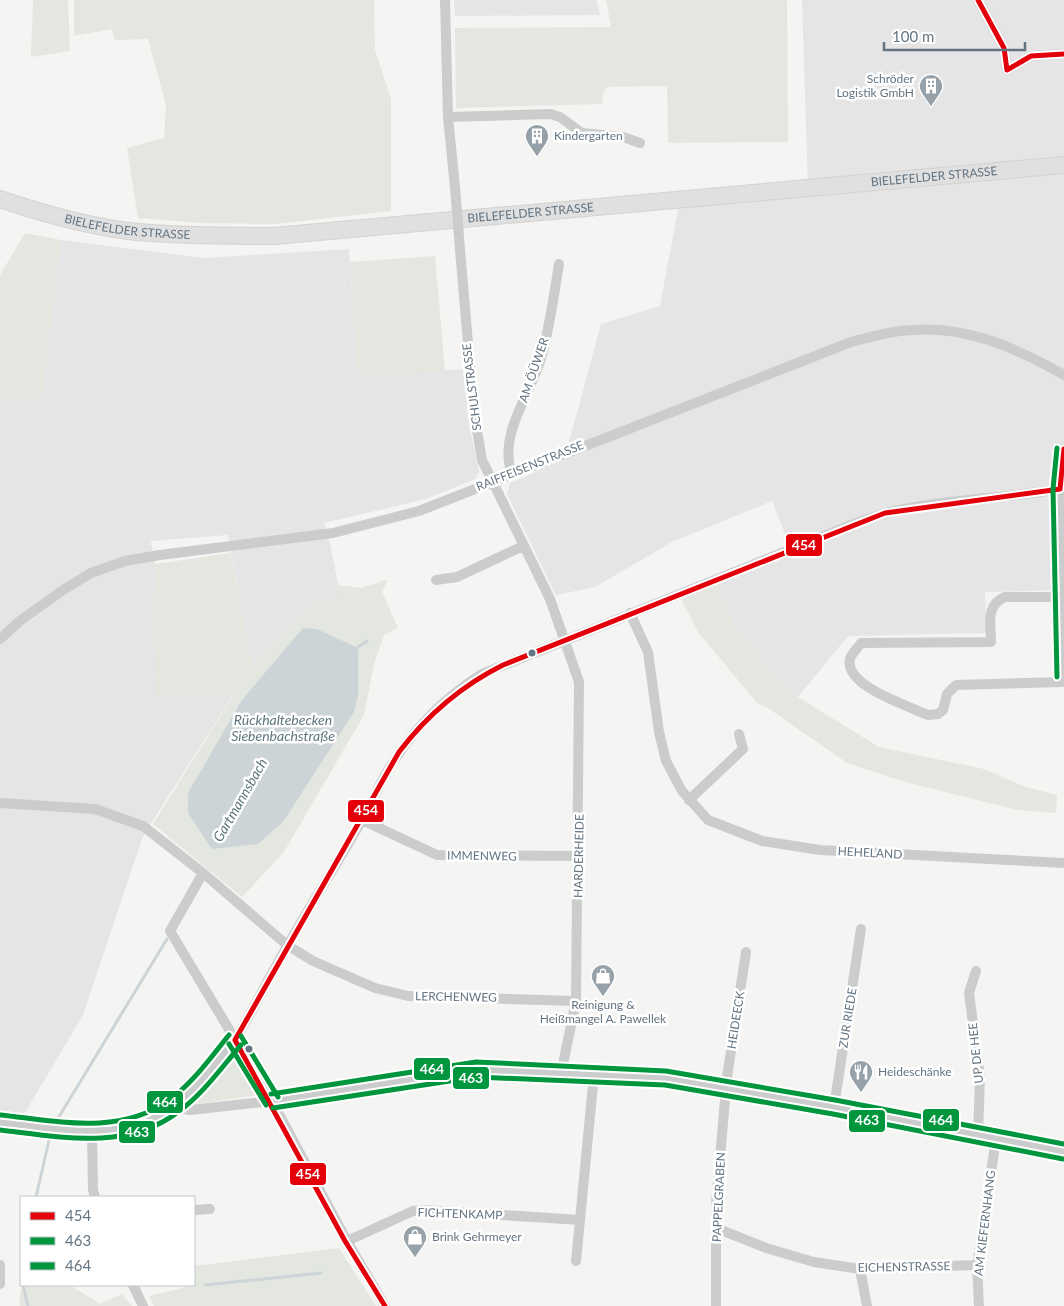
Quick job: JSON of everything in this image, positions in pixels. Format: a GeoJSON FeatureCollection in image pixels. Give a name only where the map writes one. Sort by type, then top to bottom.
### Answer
{"type":"FeatureCollection","features":[{"type":"Feature","properties":{"kind":"main road","name":"BIELEFELDER STRASSE"},"geometry":{"type":"LineString","coordinates":[[0,199],[78,221],[135,231],[191,236],[274,236],[1064,165]]}},
{"type":"Feature","properties":{"kind":"street","name":"SCHULSTRASSE"},"geometry":{"type":"LineString","coordinates":[[445,0],[448,117],[474,413],[482,460],[550,598],[565,640]]}},
{"type":"Feature","properties":{"kind":"street"},"geometry":{"type":"LineString","coordinates":[[978,0],[1004,48],[1007,70],[1032,56],[1064,54]]}},
{"type":"Feature","properties":{"kind":"street"},"geometry":{"type":"LineString","coordinates":[[448,117],[550,114],[560,117],[582,133],[623,137],[640,143]]}},
{"type":"Feature","properties":{"kind":"street","name":"AM ÖÜWER"},"geometry":{"type":"LineString","coordinates":[[512,474],[507,463],[510,435],[541,357],[552,310],[558,264]]}},
{"type":"Feature","properties":{"kind":"street","name":"RAIFFEISENSTRASSE"},"geometry":{"type":"LineString","coordinates":[[0,639],[20,620],[63,590],[91,573],[125,561],[352,529],[418,511],[851,342],[900,331],[930,329],[964,332],[996,341],[1032,357],[1064,375]]}},
{"type":"Feature","properties":{"kind":"street"},"geometry":{"type":"LineString","coordinates":[[1064,449],[1060,489],[1064,677]]}},
{"type":"Feature","properties":{"kind":"street"},"geometry":{"type":"LineString","coordinates":[[0,1122],[62,1130],[120,1130],[146,1124],[174,1107],[235,1040],[287,945],[362,820],[394,760],[426,720],[444,702],[482,674],[630,613],[885,513],[927,505],[1010,498],[1060,489]]}},
{"type":"Feature","properties":{"kind":"street"},"geometry":{"type":"LineString","coordinates":[[436,580],[457,577],[524,546]]}},
{"type":"Feature","properties":{"kind":"street"},"geometry":{"type":"LineString","coordinates":[[1062,597],[1005,598],[996,601],[990,609],[991,642],[861,643],[850,658],[850,669],[862,684],[928,715],[938,714],[943,710],[947,694],[956,684],[1064,682]]}},
{"type":"Feature","properties":{"kind":"street","name":"HEHELAND"},"geometry":{"type":"LineString","coordinates":[[630,613],[648,652],[655,687],[659,732],[666,762],[689,800],[708,820],[762,840],[820,850],[1064,864]]}},
{"type":"Feature","properties":{"kind":"street","name":"HARDERHEIDE"},"geometry":{"type":"LineString","coordinates":[[561,1074],[576,1001],[579,856],[579,682],[565,640]]}},
{"type":"Feature","properties":{"kind":"street"},"geometry":{"type":"LineString","coordinates":[[689,800],[742,749],[739,734]]}},
{"type":"Feature","properties":{"kind":"street","name":"LERCHENWEG"},"geometry":{"type":"LineString","coordinates":[[0,803],[84,808],[124,818],[143,826],[203,873],[287,945],[313,961],[374,988],[408,996],[576,1001]]}},
{"type":"Feature","properties":{"kind":"street","name":"IMMENWEG"},"geometry":{"type":"LineString","coordinates":[[362,820],[437,855],[579,856]]}},
{"type":"Feature","properties":{"kind":"street"},"geometry":{"type":"LineString","coordinates":[[203,873],[170,931],[272,1101],[347,1241],[386,1306]]}},
{"type":"Feature","properties":{"kind":"street","name":"ZUR RIEDE"},"geometry":{"type":"LineString","coordinates":[[834,1107],[861,929]]}},
{"type":"Feature","properties":{"kind":"street","name":"HEIDEECK"},"geometry":{"type":"LineString","coordinates":[[727,1088],[727,1077],[746,952]]}},
{"type":"Feature","properties":{"kind":"street","name":"UP DE HEE"},"geometry":{"type":"LineString","coordinates":[[976,971],[969,993],[980,1078],[978,1136]]}},
{"type":"Feature","properties":{"kind":"street"},"geometry":{"type":"LineString","coordinates":[[174,1107],[190,1110],[272,1101],[476,1069],[594,1074],[666,1078],[727,1088],[1064,1152]]}},
{"type":"Feature","properties":{"kind":"street"},"geometry":{"type":"LineString","coordinates":[[576,1261],[594,1074]]}},
{"type":"Feature","properties":{"kind":"street","name":"PAPPELGRABEN"},"geometry":{"type":"LineString","coordinates":[[716,1306],[716,1228],[727,1088]]}},
{"type":"Feature","properties":{"kind":"street"},"geometry":{"type":"LineString","coordinates":[[92,1130],[93,1190],[96,1196]]}},
{"type":"Feature","properties":{"kind":"street","name":"AM KIEFERNHANG"},"geometry":{"type":"LineString","coordinates":[[979,1306],[977,1265],[996,1139]]}},
{"type":"Feature","properties":{"kind":"street"},"geometry":{"type":"LineString","coordinates":[[195,1210],[210,1209]]}},
{"type":"Feature","properties":{"kind":"street","name":"FICHTENKAMP"},"geometry":{"type":"LineString","coordinates":[[347,1241],[413,1211],[580,1220]]}},
{"type":"Feature","properties":{"kind":"street","name":"EICHENSTRASSE"},"geometry":{"type":"LineString","coordinates":[[716,1228],[766,1248],[814,1262],[860,1269],[977,1265]]}},
{"type":"Feature","properties":{"kind":"street"},"geometry":{"type":"LineString","coordinates":[[0,1265],[0,1284]]}},
{"type":"Feature","properties":{"kind":"street"},"geometry":{"type":"LineString","coordinates":[[860,1269],[867,1306]]}},
{"type":"Feature","properties":{"kind":"street"},"geometry":{"type":"LineString","coordinates":[[133,1286],[143,1306]]}},
{"type":"Feature","properties":{"kind":"shaded area"},"geometry":{"type":"Polygon","coordinates":[[[33,0],[68,0],[70,51],[31,57],[33,0]]]}},
{"type":"Feature","properties":{"kind":"shaded area"},"geometry":{"type":"Polygon","coordinates":[[[74,0],[374,0],[375,50],[391,99],[391,211],[276,224],[200,223],[138,218],[127,148],[164,138],[166,105],[148,39],[115,40],[112,29],[74,36],[74,0]]]}},
{"type":"Feature","properties":{"kind":"shaded area"},"geometry":{"type":"Polygon","coordinates":[[[454,0],[597,0],[600,15],[455,16],[454,0]]]}},
{"type":"Feature","properties":{"kind":"shaded area"},"geometry":{"type":"Polygon","coordinates":[[[606,0],[787,0],[788,142],[668,143],[667,86],[607,87],[603,94],[602,104],[456,108],[455,28],[611,27],[606,0]]]}},
{"type":"Feature","properties":{"kind":"shaded area"},"geometry":{"type":"Polygon","coordinates":[[[802,0],[1064,0],[1064,590],[985,592],[986,633],[848,636],[798,697],[762,661],[738,631],[716,584],[793,554],[772,501],[672,542],[595,587],[556,595],[507,494],[510,483],[573,456],[569,442],[601,324],[660,306],[680,199],[808,187],[802,0]]]}},
{"type":"Feature","properties":{"kind":"shaded area"},"geometry":{"type":"Polygon","coordinates":[[[25,233],[61,240],[42,398],[0,398],[0,275],[25,233]]]}},
{"type":"Feature","properties":{"kind":"shaded area"},"geometry":{"type":"Polygon","coordinates":[[[61,240],[204,258],[349,249],[358,378],[463,369],[469,425],[479,471],[475,479],[426,499],[324,523],[330,542],[338,585],[337,597],[315,602],[303,611],[253,669],[228,535],[151,541],[155,564],[154,639],[233,695],[143,836],[83,1015],[23,1116],[0,1112],[0,398],[42,398],[61,240]]]}},
{"type":"Feature","properties":{"kind":"shaded area"},"geometry":{"type":"Polygon","coordinates":[[[435,256],[445,371],[358,378],[350,262],[435,256]]]}},
{"type":"Feature","properties":{"kind":"shaded area"},"geometry":{"type":"Polygon","coordinates":[[[231,553],[253,669],[303,611],[315,602],[336,597],[338,585],[361,588],[388,579],[382,592],[398,628],[384,635],[374,664],[364,715],[284,852],[242,897],[153,824],[233,696],[156,696],[154,639],[155,564],[231,553]]]}},
{"type":"Feature","properties":{"kind":"shaded area"},"geometry":{"type":"Polygon","coordinates":[[[716,584],[738,631],[762,661],[798,697],[879,747],[984,769],[1023,786],[1057,795],[1056,813],[1017,810],[905,782],[847,763],[768,708],[758,704],[698,632],[681,599],[716,584]]]}},
{"type":"Feature","properties":{"kind":"shaded area"},"geometry":{"type":"Polygon","coordinates":[[[233,1054],[259,1095],[189,1105],[233,1054]]]}},
{"type":"Feature","properties":{"kind":"shaded area"},"geometry":{"type":"Polygon","coordinates":[[[339,1248],[376,1306],[154,1306],[149,1296],[183,1288],[183,1286],[195,1286],[195,1266],[339,1248]]]}},
{"type":"Feature","properties":{"kind":"shaded area"},"geometry":{"type":"Polygon","coordinates":[[[22,1286],[72,1286],[100,1304],[122,1294],[132,1306],[20,1306],[22,1286]]]}},
{"type":"Feature","properties":{"kind":"water","name":"Rückhaltebecken Siebenbachstraße"},"geometry":{"type":"Polygon","coordinates":[[[303,628],[317,629],[358,648],[358,696],[354,712],[283,822],[258,844],[212,849],[188,813],[188,793],[242,700],[303,628]]]}},
{"type":"Feature","properties":{"kind":"waterway","name":"Gartmannsbach"},"geometry":{"type":"LineString","coordinates":[[355,649],[367,641]]}},
{"type":"Feature","properties":{"kind":"waterway","name":"Gartmannsbach"},"geometry":{"type":"LineString","coordinates":[[57,1120],[167,939]]}},
{"type":"Feature","properties":{"kind":"waterway","name":"Gartmannsbach"},"geometry":{"type":"LineString","coordinates":[[36,1196],[50,1136]]}},
{"type":"Feature","properties":{"kind":"waterway"},"geometry":{"type":"LineString","coordinates":[[205,1285],[321,1273]]}},
{"type":"Feature","properties":{"kind":"waterway","name":"Gartmannsbach"},"geometry":{"type":"LineString","coordinates":[[23,1286],[28,1306]]}},
{"type":"Feature","properties":{"kind":"transit line","name":"454"},"geometry":{"type":"LineString","coordinates":[[978,0],[1004,48],[1007,70]]}},
{"type":"Feature","properties":{"kind":"transit line","name":"454"},"geometry":{"type":"LineString","coordinates":[[1007,70],[1031,56],[1064,54]]}},
{"type":"Feature","properties":{"kind":"transit line","name":"463"},"geometry":{"type":"LineString","coordinates":[[1057,448],[1053,489],[1057,677]]}},
{"type":"Feature","properties":{"kind":"transit line","name":"454"},"geometry":{"type":"LineString","coordinates":[[1060,489],[1064,449]]}},
{"type":"Feature","properties":{"kind":"transit line","name":"454"},"geometry":{"type":"LineString","coordinates":[[235,1040],[399,752],[434,713],[473,682],[503,665],[885,513],[1060,489]]}},
{"type":"Feature","properties":{"kind":"transit line","name":"464"},"geometry":{"type":"LineString","coordinates":[[1,1115],[87,1123],[109,1122],[130,1118],[150,1111],[169,1100],[186,1086],[229,1035]]}},
{"type":"Feature","properties":{"kind":"transit line","name":"464"},"geometry":{"type":"LineString","coordinates":[[241,1036],[278,1097]]}},
{"type":"Feature","properties":{"kind":"transit line","name":"454"},"geometry":{"type":"LineString","coordinates":[[235,1040],[345,1241],[385,1306]]}},
{"type":"Feature","properties":{"kind":"transit line","name":"463"},"geometry":{"type":"LineString","coordinates":[[229,1044],[266,1105]]}},
{"type":"Feature","properties":{"kind":"transit line","name":"463"},"geometry":{"type":"LineString","coordinates":[[0,1130],[69,1138],[115,1137],[137,1132],[158,1124],[187,1105],[241,1045]]}},
{"type":"Feature","properties":{"kind":"transit line","name":"464"},"geometry":{"type":"LineString","coordinates":[[271,1094],[476,1062],[666,1071],[835,1100],[1064,1144]]}},
{"type":"Feature","properties":{"kind":"transit line","name":"463"},"geometry":{"type":"LineString","coordinates":[[273,1108],[476,1077],[665,1085],[833,1114],[1063,1159]]}},
{"type":"Feature","properties":{"kind":"place","name":"Schröder Logistik GmbH"},"geometry":{"type":"Point","coordinates":[931,107]}},
{"type":"Feature","properties":{"kind":"place","name":"Kindergarten"},"geometry":{"type":"Point","coordinates":[537,157]}},
{"type":"Feature","properties":{"kind":"place","name":"Reinigung & Heißmangel A. Pawellek"},"geometry":{"type":"Point","coordinates":[603,997]}},
{"type":"Feature","properties":{"kind":"place","name":"Heideschänke"},"geometry":{"type":"Point","coordinates":[861,1093]}},
{"type":"Feature","properties":{"kind":"place","name":"Brink Gehrmeyer"},"geometry":{"type":"Point","coordinates":[415,1258]}}]}
